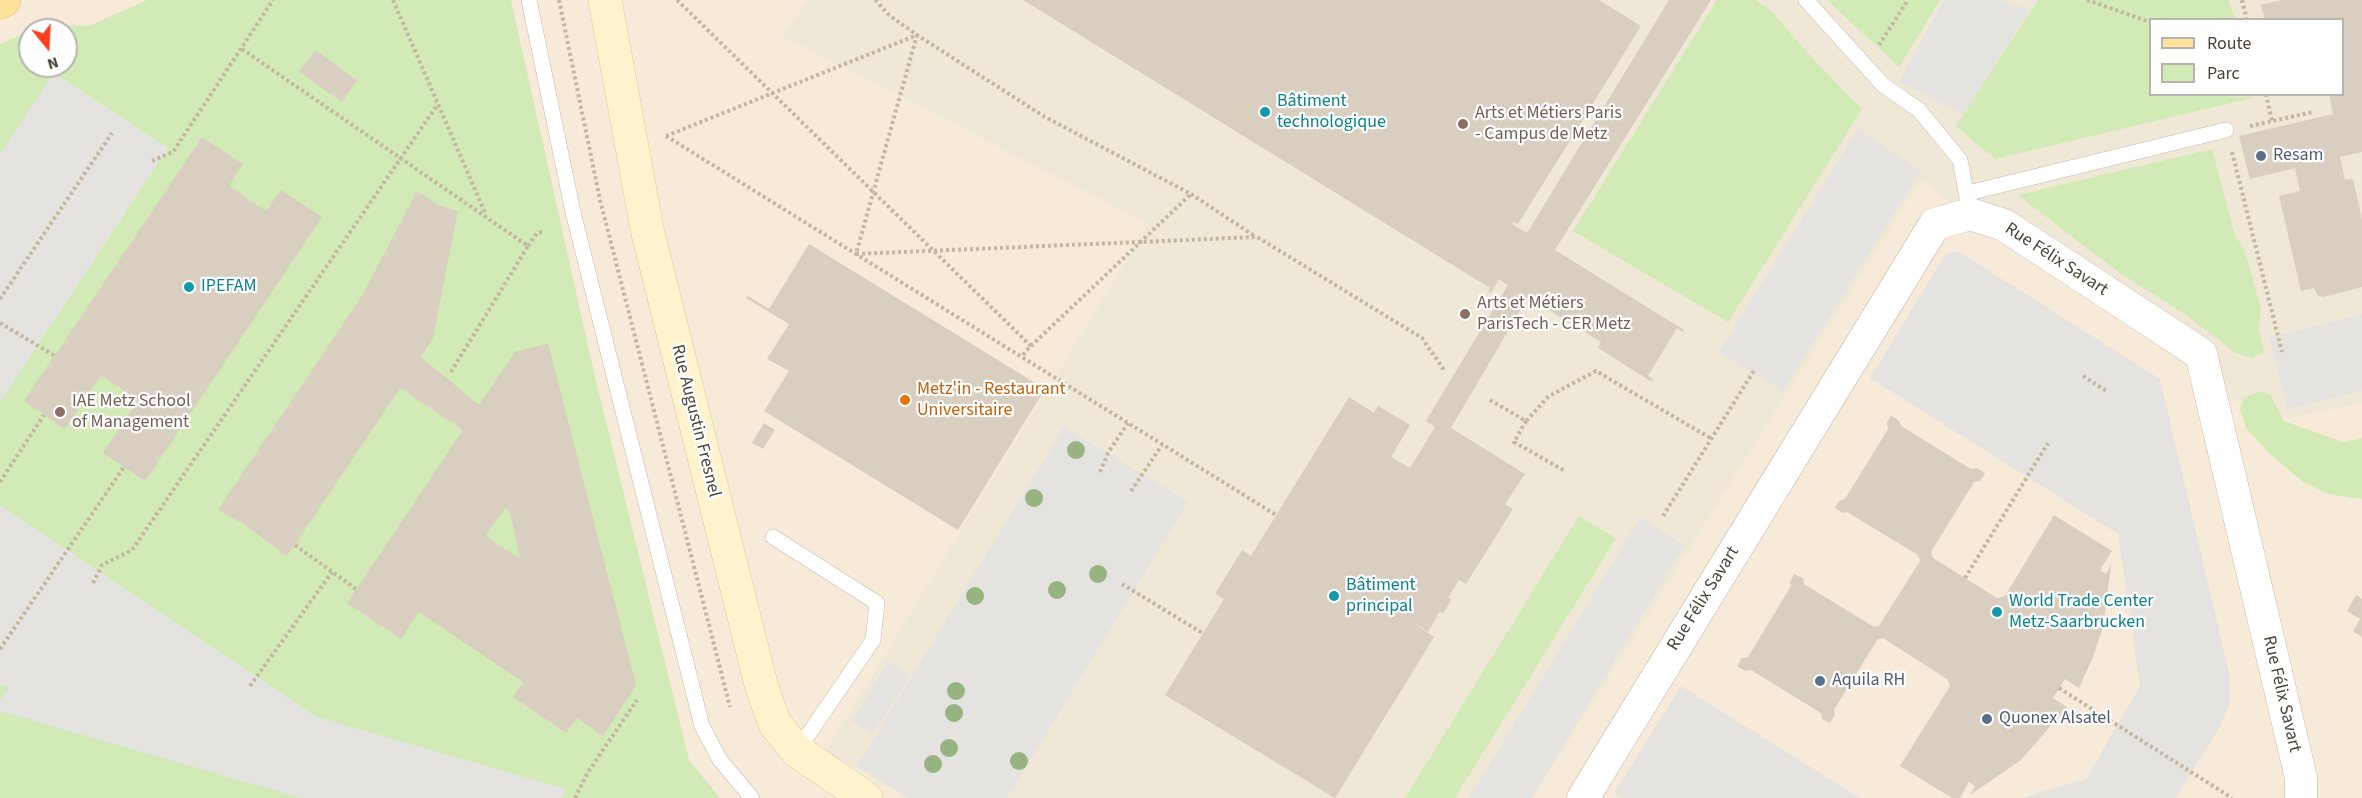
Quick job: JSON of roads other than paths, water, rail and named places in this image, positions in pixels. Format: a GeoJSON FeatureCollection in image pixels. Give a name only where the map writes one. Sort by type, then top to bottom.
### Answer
{"type":"FeatureCollection","features":[{"type":"Feature","properties":{"kind":"street","name":"Rue Augustin Fresnel"},"geometry":{"type":"LineString","coordinates":[[605,0],[647,230],[762,688],[775,724],[797,751],[866,798]]}},
{"type":"Feature","properties":{"kind":"street","name":"Rue Félix Savart"},"geometry":{"type":"LineString","coordinates":[[1583,798],[1935,224],[1969,203],[2201,354],[2301,778],[2301,798]]}},
{"type":"Feature","properties":{"kind":"lane"},"geometry":{"type":"LineString","coordinates":[[529,0],[573,212],[702,726],[720,760],[752,798]]}},
{"type":"Feature","properties":{"kind":"lane"},"geometry":{"type":"LineString","coordinates":[[1806,0],[1883,86],[1919,110],[1960,160],[1969,203],[2226,130]]}},
{"type":"Feature","properties":{"kind":"lane"},"geometry":{"type":"LineString","coordinates":[[773,537],[877,603],[873,640],[797,751]]}},
{"type":"Feature","properties":{"kind":"place","name":"Bâtiment technologique"},"geometry":{"type":"Point","coordinates":[1265,112]}},
{"type":"Feature","properties":{"kind":"place","name":"Arts et Métiers Paris - Campus de Metz"},"geometry":{"type":"Point","coordinates":[1463,124]}},
{"type":"Feature","properties":{"kind":"place","name":"Resam"},"geometry":{"type":"Point","coordinates":[2261,156]}},
{"type":"Feature","properties":{"kind":"place","name":"IPEFAM"},"geometry":{"type":"Point","coordinates":[189,287]}},
{"type":"Feature","properties":{"kind":"place","name":"Arts et Métiers ParisTech - CER Metz"},"geometry":{"type":"Point","coordinates":[1465,314]}},
{"type":"Feature","properties":{"kind":"place","name":"Metz'in - Restaurant Universitaire"},"geometry":{"type":"Point","coordinates":[905,400]}},
{"type":"Feature","properties":{"kind":"place","name":"IAE Metz School of Management"},"geometry":{"type":"Point","coordinates":[60,412]}},
{"type":"Feature","properties":{"kind":"place","name":"Bâtiment principal"},"geometry":{"type":"Point","coordinates":[1334,596]}},
{"type":"Feature","properties":{"kind":"place","name":"World Trade Center Metz-Saarbrucken"},"geometry":{"type":"Point","coordinates":[1997,612]}},
{"type":"Feature","properties":{"kind":"place","name":"Aquila RH"},"geometry":{"type":"Point","coordinates":[1820,681]}},
{"type":"Feature","properties":{"kind":"place","name":"Quonex Alsatel"},"geometry":{"type":"Point","coordinates":[1987,719]}}]}
